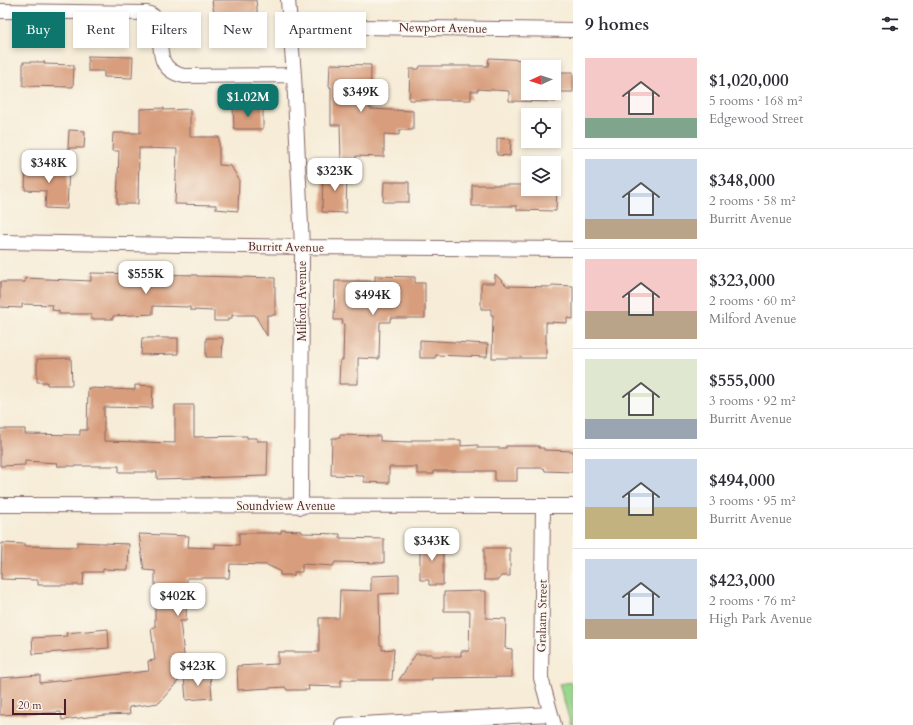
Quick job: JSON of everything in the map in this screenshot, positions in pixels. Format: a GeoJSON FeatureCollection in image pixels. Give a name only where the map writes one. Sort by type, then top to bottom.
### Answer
{"type":"FeatureCollection","features":[{"type":"Feature","properties":{"kind":"street","name":"Milford Avenue"},"geometry":{"type":"LineString","coordinates":[[288,0],[289,12]]}},
{"type":"Feature","properties":{"kind":"street"},"geometry":{"type":"LineString","coordinates":[[0,11],[44,6],[152,14],[158,21],[160,28],[163,62],[168,70],[175,74],[184,76],[294,75]]}},
{"type":"Feature","properties":{"kind":"street","name":"Newport Avenue"},"geometry":{"type":"LineString","coordinates":[[366,27],[573,30]]}},
{"type":"Feature","properties":{"kind":"street","name":"Milford Avenue"},"geometry":{"type":"LineString","coordinates":[[292,48],[302,247],[301,507]]}},
{"type":"Feature","properties":{"kind":"street","name":"Burritt Avenue"},"geometry":{"type":"LineString","coordinates":[[0,242],[302,247],[573,249]]}},
{"type":"Feature","properties":{"kind":"street","name":"Soundview Avenue"},"geometry":{"type":"LineString","coordinates":[[0,505],[301,507],[573,506]]}},
{"type":"Feature","properties":{"kind":"street","name":"Graham Street"},"geometry":{"type":"LineString","coordinates":[[542,506],[541,678],[552,720]]}},
{"type":"Feature","properties":{"kind":"street"},"geometry":{"type":"LineString","coordinates":[[342,725],[552,720]]}},
{"type":"Feature","properties":{"kind":"green space"},"geometry":{"type":"Polygon","coordinates":[[[573,682],[573,725],[571,725],[559,684],[573,682]]]}},
{"type":"Feature","properties":{"kind":"building"},"geometry":{"type":"Polygon","coordinates":[[[212,0],[256,0],[257,12],[214,12],[212,0]]]}},
{"type":"Feature","properties":{"kind":"building"},"geometry":{"type":"Polygon","coordinates":[[[88,56],[133,57],[132,78],[104,77],[104,71],[88,71],[88,56]]]}},
{"type":"Feature","properties":{"kind":"building"},"geometry":{"type":"Polygon","coordinates":[[[489,58],[528,60],[521,60],[521,100],[556,100],[556,102],[509,101],[509,91],[478,89],[478,91],[471,91],[471,100],[409,100],[410,69],[419,69],[420,66],[488,66],[489,58]]]}},
{"type":"Feature","properties":{"kind":"building"},"geometry":{"type":"Polygon","coordinates":[[[23,62],[45,62],[44,64],[74,65],[73,87],[23,86],[23,62]]]}},
{"type":"Feature","properties":{"kind":"building"},"geometry":{"type":"Polygon","coordinates":[[[330,64],[371,65],[370,109],[413,111],[413,130],[399,130],[399,135],[384,134],[384,157],[356,156],[356,160],[341,160],[340,125],[331,125],[331,87],[329,87],[330,64]]]}},
{"type":"Feature","properties":{"kind":"building"},"geometry":{"type":"Polygon","coordinates":[[[561,72],[573,72],[573,92],[561,92],[561,72]]]}},
{"type":"Feature","properties":{"kind":"building"},"geometry":{"type":"Polygon","coordinates":[[[263,106],[263,129],[234,129],[233,107],[263,106]]]}},
{"type":"Feature","properties":{"kind":"building"},"geometry":{"type":"Polygon","coordinates":[[[164,108],[164,110],[190,109],[190,137],[219,137],[219,165],[231,166],[239,180],[238,211],[216,209],[216,205],[175,204],[177,149],[139,148],[138,204],[117,204],[119,151],[112,151],[113,133],[140,133],[140,109],[164,108]]]}},
{"type":"Feature","properties":{"kind":"building"},"geometry":{"type":"Polygon","coordinates":[[[69,130],[85,131],[84,148],[68,148],[69,130]]]}},
{"type":"Feature","properties":{"kind":"building"},"geometry":{"type":"Polygon","coordinates":[[[497,138],[511,139],[510,156],[497,155],[497,138]]]}},
{"type":"Feature","properties":{"kind":"building"},"geometry":{"type":"Polygon","coordinates":[[[26,164],[69,166],[67,209],[45,208],[46,191],[25,190],[26,164]]]}},
{"type":"Feature","properties":{"kind":"building"},"geometry":{"type":"Polygon","coordinates":[[[331,170],[347,171],[346,213],[322,212],[323,172],[331,172],[331,170]]]}},
{"type":"Feature","properties":{"kind":"building"},"geometry":{"type":"Polygon","coordinates":[[[384,182],[409,182],[409,202],[383,202],[384,182]]]}},
{"type":"Feature","properties":{"kind":"building"},"geometry":{"type":"Polygon","coordinates":[[[472,185],[521,185],[521,196],[557,196],[556,211],[517,210],[517,206],[472,206],[472,185]]]}},
{"type":"Feature","properties":{"kind":"building"},"geometry":{"type":"Polygon","coordinates":[[[91,273],[275,278],[275,315],[267,315],[267,336],[255,315],[232,315],[232,318],[228,318],[228,321],[214,321],[214,311],[190,310],[190,307],[153,306],[153,314],[113,316],[113,319],[91,319],[91,314],[59,314],[59,311],[52,310],[53,305],[22,304],[22,308],[0,307],[0,282],[25,282],[25,278],[91,281],[91,273]]]}},
{"type":"Feature","properties":{"kind":"building"},"geometry":{"type":"Polygon","coordinates":[[[495,274],[507,286],[573,286],[573,319],[567,318],[567,323],[546,322],[546,358],[492,358],[493,315],[491,315],[491,309],[481,309],[481,286],[482,283],[495,283],[495,274]]]}},
{"type":"Feature","properties":{"kind":"building"},"geometry":{"type":"Polygon","coordinates":[[[375,276],[415,277],[415,283],[425,283],[425,318],[390,318],[390,322],[380,322],[379,359],[358,358],[358,384],[339,384],[340,360],[343,360],[344,324],[342,324],[343,320],[334,320],[335,281],[375,281],[375,276]]]}},
{"type":"Feature","properties":{"kind":"building"},"geometry":{"type":"Polygon","coordinates":[[[142,338],[178,338],[178,354],[141,355],[142,338]]]}},
{"type":"Feature","properties":{"kind":"building"},"geometry":{"type":"Polygon","coordinates":[[[206,338],[223,338],[222,357],[206,357],[206,338]]]}},
{"type":"Feature","properties":{"kind":"building"},"geometry":{"type":"Polygon","coordinates":[[[420,340],[488,344],[487,357],[436,355],[435,358],[420,358],[420,340]]]}},
{"type":"Feature","properties":{"kind":"building"},"geometry":{"type":"Polygon","coordinates":[[[71,358],[72,385],[47,385],[47,382],[37,382],[37,359],[71,358]]]}},
{"type":"Feature","properties":{"kind":"building"},"geometry":{"type":"Polygon","coordinates":[[[135,385],[153,386],[152,408],[104,407],[104,441],[175,443],[175,405],[194,405],[194,437],[247,436],[247,438],[257,438],[257,441],[268,441],[267,476],[157,479],[157,472],[119,472],[119,466],[57,466],[58,463],[25,461],[25,465],[0,466],[0,429],[25,429],[25,434],[80,435],[80,430],[87,430],[88,388],[135,390],[135,385]]]}},
{"type":"Feature","properties":{"kind":"building"},"geometry":{"type":"Polygon","coordinates":[[[340,435],[380,436],[380,441],[412,442],[412,440],[461,440],[461,446],[478,445],[478,448],[539,446],[539,448],[544,448],[544,450],[573,451],[573,472],[545,471],[544,468],[517,468],[517,481],[495,481],[495,471],[434,471],[434,474],[417,474],[417,467],[389,467],[389,483],[364,482],[364,476],[331,475],[332,438],[340,438],[340,435]]]}},
{"type":"Feature","properties":{"kind":"building"},"geometry":{"type":"Polygon","coordinates":[[[281,530],[302,531],[302,533],[340,534],[340,538],[384,539],[384,563],[335,562],[333,566],[302,564],[302,572],[294,572],[294,577],[290,575],[280,575],[280,571],[267,565],[230,564],[229,578],[187,578],[186,621],[180,621],[186,672],[159,703],[129,707],[130,714],[62,720],[61,712],[0,715],[0,678],[40,675],[40,683],[149,671],[148,661],[155,660],[151,628],[155,627],[155,571],[144,570],[139,534],[189,536],[188,547],[215,548],[215,544],[239,545],[239,533],[281,533],[281,530]]]}},
{"type":"Feature","properties":{"kind":"building"},"geometry":{"type":"Polygon","coordinates":[[[423,541],[443,541],[443,585],[429,585],[429,580],[420,580],[420,547],[423,547],[423,541]]]}},
{"type":"Feature","properties":{"kind":"building"},"geometry":{"type":"Polygon","coordinates":[[[77,542],[129,544],[128,570],[103,569],[103,572],[84,572],[83,585],[38,585],[38,580],[1,579],[2,543],[24,544],[24,546],[77,547],[77,542]]]}},
{"type":"Feature","properties":{"kind":"building"},"geometry":{"type":"Polygon","coordinates":[[[484,548],[510,548],[510,576],[501,576],[498,580],[484,580],[484,548]]]}},
{"type":"Feature","properties":{"kind":"building"},"geometry":{"type":"Polygon","coordinates":[[[399,575],[399,593],[379,594],[380,645],[382,645],[382,650],[394,649],[392,680],[341,680],[341,687],[308,686],[309,690],[287,690],[285,687],[238,690],[237,666],[278,664],[278,652],[319,652],[319,618],[339,618],[340,590],[371,591],[371,576],[399,575]]]}},
{"type":"Feature","properties":{"kind":"building"},"geometry":{"type":"Polygon","coordinates":[[[486,591],[486,618],[506,619],[505,648],[512,649],[512,677],[399,680],[416,654],[432,654],[432,656],[461,656],[461,651],[469,651],[470,611],[444,611],[444,592],[486,591]]]}},
{"type":"Feature","properties":{"kind":"building"},"geometry":{"type":"Polygon","coordinates":[[[108,629],[109,648],[33,654],[32,638],[67,636],[66,633],[108,629]]]}},
{"type":"Feature","properties":{"kind":"building"},"geometry":{"type":"Polygon","coordinates":[[[210,674],[212,698],[186,700],[184,676],[210,674]]]}}]}
